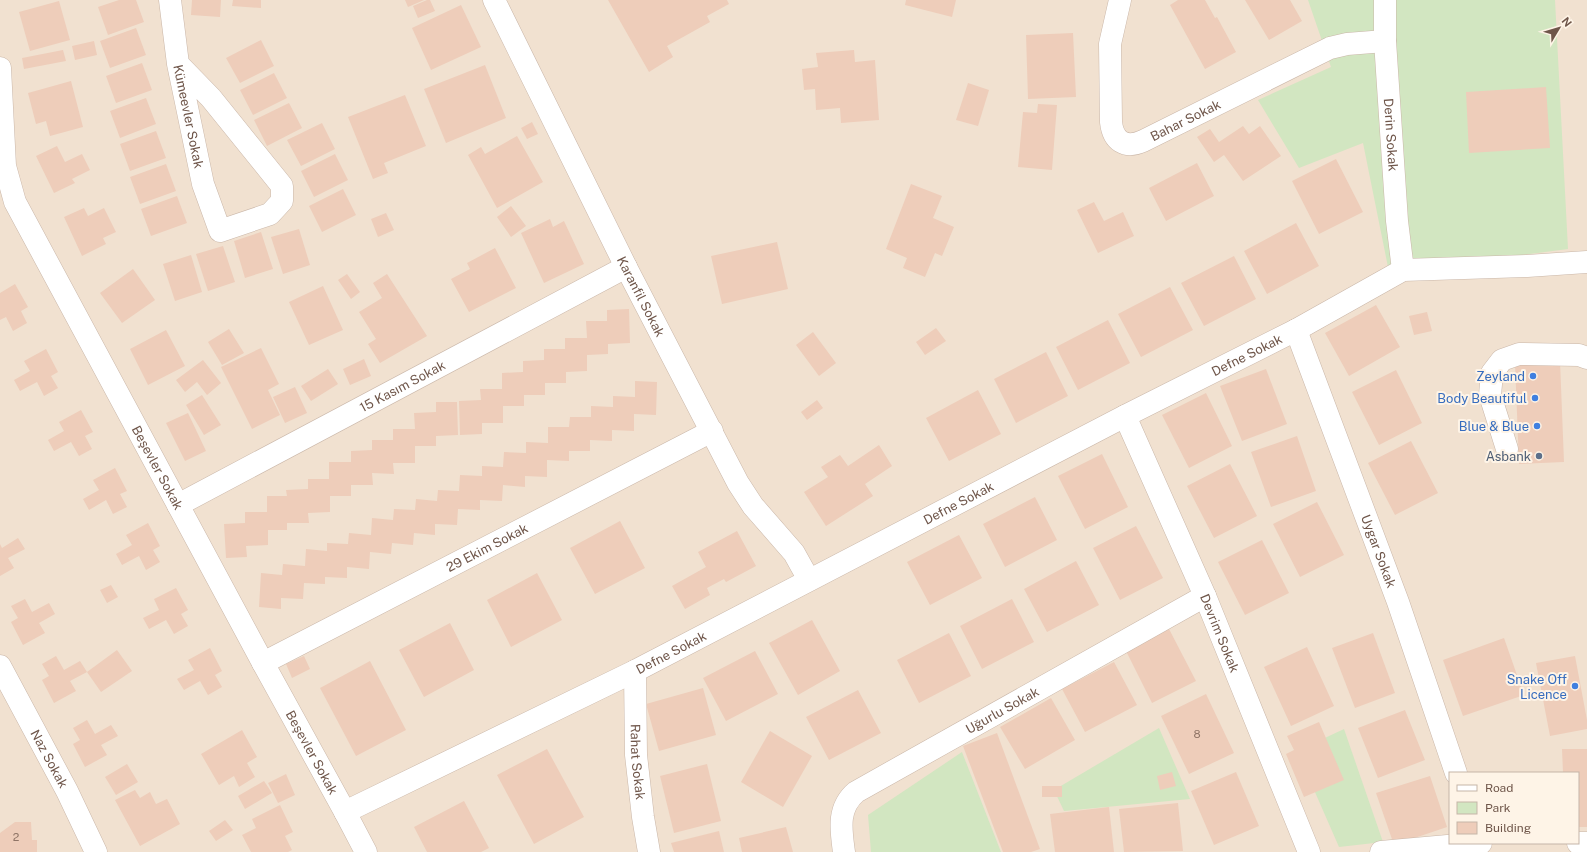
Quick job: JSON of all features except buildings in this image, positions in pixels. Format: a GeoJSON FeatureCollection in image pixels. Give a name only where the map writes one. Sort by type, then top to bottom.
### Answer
{"type":"FeatureCollection","features":[{"type":"Feature","properties":{"kind":"street","name":"Kümeevler Sokak"},"geometry":{"type":"LineString","coordinates":[[170,0],[178,64],[202,184],[220,231],[270,214],[282,201],[282,186],[211,98],[178,64]]}},
{"type":"Feature","properties":{"kind":"street","name":"Karanfil Sokak"},"geometry":{"type":"LineString","coordinates":[[494,0],[626,267],[738,483],[749,501],[763,519],[794,553],[809,580]]}},
{"type":"Feature","properties":{"kind":"street","name":"Bahar Sokak"},"geometry":{"type":"LineString","coordinates":[[1120,0],[1110,44],[1112,125],[1117,138],[1122,143],[1129,145],[1143,141],[1330,48],[1347,44],[1385,41]]}},
{"type":"Feature","properties":{"kind":"street","name":"Derin Sokak"},"geometry":{"type":"LineString","coordinates":[[1385,0],[1385,41],[1397,221],[1403,270]]}},
{"type":"Feature","properties":{"kind":"street","name":"Beşevler Sokak"},"geometry":{"type":"LineString","coordinates":[[0,68],[3,167],[15,202],[366,852]]}},
{"type":"Feature","properties":{"kind":"street","name":"Defne Sokak"},"geometry":{"type":"LineString","coordinates":[[345,812],[635,671],[1125,416],[1296,330],[1403,270],[1527,266],[1587,262]]}},
{"type":"Feature","properties":{"kind":"street","name":"15 Kasım Sokak"},"geometry":{"type":"LineString","coordinates":[[178,505],[626,267]]}},
{"type":"Feature","properties":{"kind":"street","name":"Uygar Sokak"},"geometry":{"type":"LineString","coordinates":[[1296,330],[1398,602],[1456,772]]}},
{"type":"Feature","properties":{"kind":"street"},"geometry":{"type":"LineString","coordinates":[[1507,449],[1490,395],[1492,372],[1502,360],[1519,354],[1579,355],[1587,358]]}},
{"type":"Feature","properties":{"kind":"street","name":"Devrim Sokak"},"geometry":{"type":"LineString","coordinates":[[1125,416],[1205,596],[1309,852]]}},
{"type":"Feature","properties":{"kind":"street","name":"29 Ekim Sokak"},"geometry":{"type":"LineString","coordinates":[[263,663],[712,431]]}},
{"type":"Feature","properties":{"kind":"street","name":"Uğurlu Sokak"},"geometry":{"type":"LineString","coordinates":[[844,852],[841,833],[841,819],[845,805],[850,797],[856,792],[1205,596]]}},
{"type":"Feature","properties":{"kind":"street","name":"Naz Sokak"},"geometry":{"type":"LineString","coordinates":[[0,666],[67,791],[96,852]]}},
{"type":"Feature","properties":{"kind":"street","name":"Rahat Sokak"},"geometry":{"type":"LineString","coordinates":[[635,671],[636,755],[643,817],[649,852]]}},
{"type":"Feature","properties":{"kind":"street"},"geometry":{"type":"LineString","coordinates":[[1381,852],[1470,844]]}},
{"type":"Feature","properties":{"kind":"shaded area"},"geometry":{"type":"Polygon","coordinates":[[[0,0],[1587,0],[1587,852],[0,852],[0,0]]]}},
{"type":"Feature","properties":{"kind":"green space"},"geometry":{"type":"Polygon","coordinates":[[[1308,0],[1555,0],[1568,249],[1389,272],[1363,143],[1299,168],[1258,100],[1331,67],[1308,0]]]}},
{"type":"Feature","properties":{"kind":"green space"},"geometry":{"type":"Polygon","coordinates":[[[1159,728],[1190,799],[1064,811],[1054,790],[1159,728]]]}},
{"type":"Feature","properties":{"kind":"green space"},"geometry":{"type":"Polygon","coordinates":[[[1344,729],[1383,842],[1339,847],[1297,751],[1344,729]]]}},
{"type":"Feature","properties":{"kind":"green space"},"geometry":{"type":"Polygon","coordinates":[[[962,752],[1001,852],[871,852],[868,815],[962,752]]]}},
{"type":"Feature","properties":{"kind":"place","name":"Zeyland"},"geometry":{"type":"Point","coordinates":[1533,376]}},
{"type":"Feature","properties":{"kind":"place","name":"Body Beautiful"},"geometry":{"type":"Point","coordinates":[1535,398]}},
{"type":"Feature","properties":{"kind":"place","name":"Blue & Blue"},"geometry":{"type":"Point","coordinates":[1537,426]}},
{"type":"Feature","properties":{"kind":"place","name":"Asbank"},"geometry":{"type":"Point","coordinates":[1539,456]}},
{"type":"Feature","properties":{"kind":"place","name":"Snake Off Licence"},"geometry":{"type":"Point","coordinates":[1575,686]}}]}
